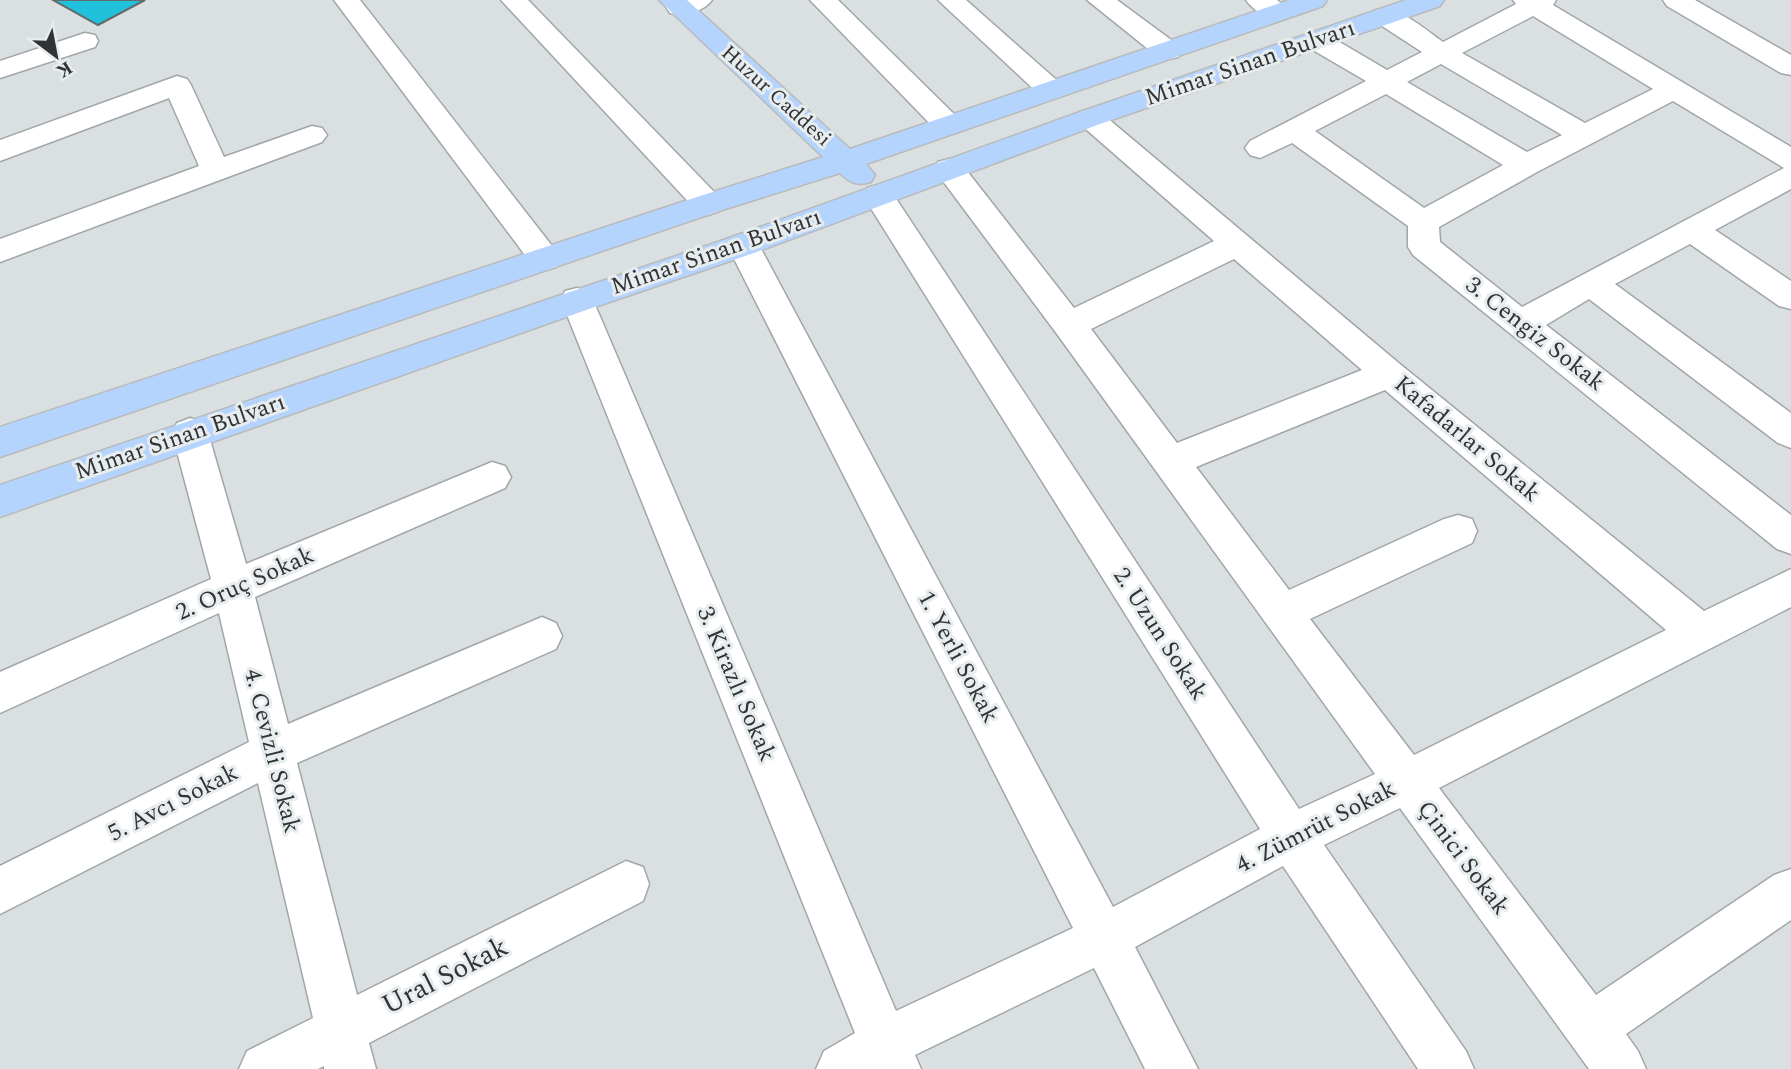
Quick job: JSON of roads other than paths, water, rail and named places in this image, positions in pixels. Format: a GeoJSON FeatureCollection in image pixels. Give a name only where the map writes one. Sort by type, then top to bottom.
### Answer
{"type":"FeatureCollection","features":[{"type":"Feature","properties":{"kind":"main road","name":"Mimar Sinan Bulvarı"},"geometry":{"type":"LineString","coordinates":[[0,442],[1168,51],[1268,6],[1314,0]]}},
{"type":"Feature","properties":{"kind":"main road","name":"Mimar Sinan Bulvarı"},"geometry":{"type":"LineString","coordinates":[[0,501],[190,433],[743,245],[1090,118],[1431,0]]}},
{"type":"Feature","properties":{"kind":"main road","name":"Huzur Caddesi"},"geometry":{"type":"LineString","coordinates":[[684,2],[845,159],[878,195]]}},
{"type":"Feature","properties":{"kind":"main road"},"geometry":{"type":"LineString","coordinates":[[949,169],[918,171],[908,164],[912,155],[937,144],[1049,106],[1092,77]]}},
{"type":"Feature","properties":{"kind":"main road"},"geometry":{"type":"LineString","coordinates":[[577,300],[641,260],[821,195],[828,184],[815,177],[771,186]]}},
{"type":"Feature","properties":{"kind":"street"},"geometry":{"type":"LineString","coordinates":[[346,0],[545,259]]}},
{"type":"Feature","properties":{"kind":"street"},"geometry":{"type":"LineString","coordinates":[[514,0],[708,204]]}},
{"type":"Feature","properties":{"kind":"street"},"geometry":{"type":"LineString","coordinates":[[823,0],[947,124]]}},
{"type":"Feature","properties":{"kind":"street"},"geometry":{"type":"LineString","coordinates":[[951,0],[1051,90]]}},
{"type":"Feature","properties":{"kind":"street"},"geometry":{"type":"LineString","coordinates":[[1100,0],[1168,51]]}},
{"type":"Feature","properties":{"kind":"street"},"geometry":{"type":"LineString","coordinates":[[1676,0],[1791,67]]}},
{"type":"Feature","properties":{"kind":"street"},"geometry":{"type":"LineString","coordinates":[[1261,148],[1534,1],[1791,160]]}},
{"type":"Feature","properties":{"kind":"street"},"geometry":{"type":"LineString","coordinates":[[1385,16],[1440,52],[1584,135]]}},
{"type":"Feature","properties":{"kind":"street"},"geometry":{"type":"LineString","coordinates":[[1316,40],[1525,165]]}},
{"type":"Feature","properties":{"kind":"street"},"geometry":{"type":"LineString","coordinates":[[0,70],[85,41]]}},
{"type":"Feature","properties":{"kind":"street"},"geometry":{"type":"LineString","coordinates":[[4,142],[177,85],[216,172]]}},
{"type":"Feature","properties":{"kind":"street"},"geometry":{"type":"LineString","coordinates":[[1293,130],[1423,222],[1525,165],[1675,89]]}},
{"type":"Feature","properties":{"kind":"street","name":"Kafadarlar Sokak"},"geometry":{"type":"LineString","coordinates":[[1090,118],[1389,374],[1700,633]]}},
{"type":"Feature","properties":{"kind":"street"},"geometry":{"type":"LineString","coordinates":[[0,251],[312,135]]}},
{"type":"Feature","properties":{"kind":"street","name":"Çinici Sokak"},"geometry":{"type":"LineString","coordinates":[[949,169],[1069,325],[1620,1069]]}},
{"type":"Feature","properties":{"kind":"street"},"geometry":{"type":"LineString","coordinates":[[1523,322],[1590,283],[1791,176]]}},
{"type":"Feature","properties":{"kind":"street","name":"2. Uzun Sokak"},"geometry":{"type":"LineString","coordinates":[[878,195],[1290,837],[1448,1069]]}},
{"type":"Feature","properties":{"kind":"street","name":"3. Cengiz Sokak"},"geometry":{"type":"LineString","coordinates":[[1423,222],[1424,247],[1499,308],[1523,322],[1791,537]]}},
{"type":"Feature","properties":{"kind":"street"},"geometry":{"type":"LineString","coordinates":[[1691,229],[1791,297]]}},
{"type":"Feature","properties":{"kind":"street"},"geometry":{"type":"LineString","coordinates":[[1069,325],[1236,244]]}},
{"type":"Feature","properties":{"kind":"street","name":"1. Yerli Sokak"},"geometry":{"type":"LineString","coordinates":[[743,245],[1172,1069]]}},
{"type":"Feature","properties":{"kind":"street"},"geometry":{"type":"LineString","coordinates":[[1590,283],[1791,433]]}},
{"type":"Feature","properties":{"kind":"street","name":"3. Kirazlı Sokak"},"geometry":{"type":"LineString","coordinates":[[577,300],[890,1056]]}},
{"type":"Feature","properties":{"kind":"street"},"geometry":{"type":"LineString","coordinates":[[1170,462],[1389,374]]}},
{"type":"Feature","properties":{"kind":"street","name":"4. Cevizli Sokak"},"geometry":{"type":"LineString","coordinates":[[190,433],[233,588],[344,1050]]}},
{"type":"Feature","properties":{"kind":"street","name":"2. Oruç Sokak"},"geometry":{"type":"LineString","coordinates":[[0,694],[233,588],[492,477]]}},
{"type":"Feature","properties":{"kind":"street"},"geometry":{"type":"LineString","coordinates":[[1281,613],[1458,531]]}},
{"type":"Feature","properties":{"kind":"street","name":"4. Zümrüt Sokak"},"geometry":{"type":"LineString","coordinates":[[842,1069],[890,1056],[1290,837],[1406,782],[1791,587]]}},
{"type":"Feature","properties":{"kind":"street","name":"5. Avcı Sokak"},"geometry":{"type":"LineString","coordinates":[[0,891],[273,752],[542,636]]}},
{"type":"Feature","properties":{"kind":"street","name":"Ural Sokak"},"geometry":{"type":"LineString","coordinates":[[265,1069],[344,1050],[626,884]]}},
{"type":"Feature","properties":{"kind":"street"},"geometry":{"type":"LineString","coordinates":[[1590,1029],[1791,892]]}}]}
